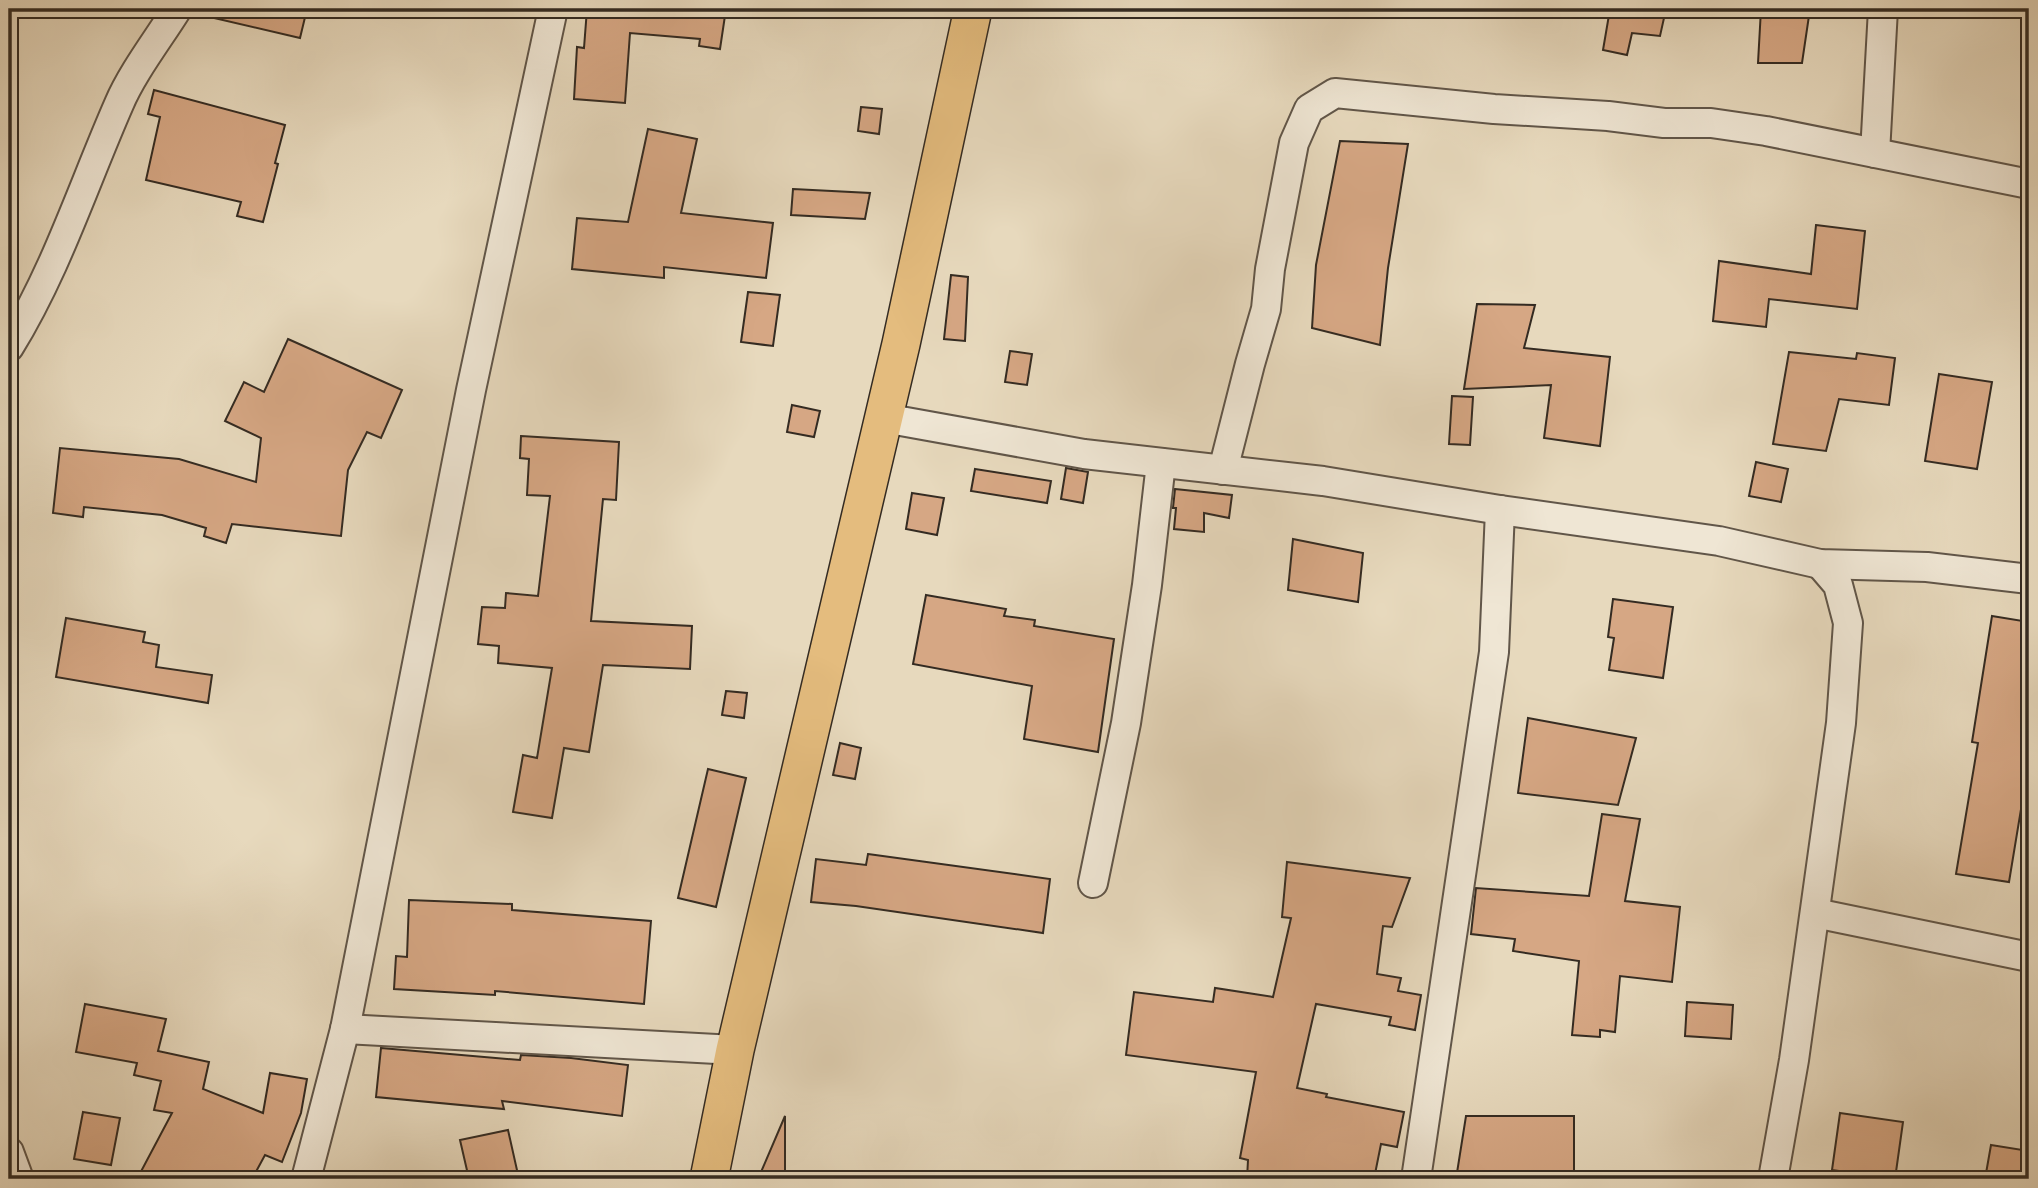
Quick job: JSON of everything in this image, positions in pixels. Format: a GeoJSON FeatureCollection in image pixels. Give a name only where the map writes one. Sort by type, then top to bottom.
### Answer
{"type":"FeatureCollection","features":[{"type":"Feature","properties":{"kind":"main road"},"geometry":{"type":"LineString","coordinates":[[709,1179],[735,1050],[884,418],[973,9]]}},
{"type":"Feature","properties":{"kind":"street"},"geometry":{"type":"LineString","coordinates":[[9,347],[24,323],[74,217],[120,102],[177,9]]}},
{"type":"Feature","properties":{"kind":"street"},"geometry":{"type":"LineString","coordinates":[[306,1179],[345,1029],[471,390],[553,9]]}},
{"type":"Feature","properties":{"kind":"street"},"geometry":{"type":"LineString","coordinates":[[1875,153],[1883,9]]}},
{"type":"Feature","properties":{"kind":"street"},"geometry":{"type":"LineString","coordinates":[[1223,470],[1266,309],[1270,269],[1294,143],[1308,108],[1335,93],[1664,123],[1712,123],[1766,131],[2029,184]]}},
{"type":"Feature","properties":{"kind":"street"},"geometry":{"type":"LineString","coordinates":[[884,418],[1084,454],[1323,481],[1500,510],[1719,541],[1820,564],[1927,567],[2029,579]]}},
{"type":"Feature","properties":{"kind":"street"},"geometry":{"type":"LineString","coordinates":[[1093,883],[1126,723],[1147,585],[1161,463]]}},
{"type":"Feature","properties":{"kind":"street"},"geometry":{"type":"LineString","coordinates":[[1416,1179],[1493,652],[1500,510]]}},
{"type":"Feature","properties":{"kind":"street"},"geometry":{"type":"LineString","coordinates":[[1773,1179],[1794,1060],[1841,723],[1848,623],[1838,585],[1820,564]]}},
{"type":"Feature","properties":{"kind":"street"},"geometry":{"type":"LineString","coordinates":[[1815,913],[2029,957]]}},
{"type":"Feature","properties":{"kind":"street"},"geometry":{"type":"LineString","coordinates":[[345,1029],[735,1050]]}},
{"type":"Feature","properties":{"kind":"street"},"geometry":{"type":"LineString","coordinates":[[9,1152],[19,1179]]}},
{"type":"Feature","properties":{"kind":"building"},"geometry":{"type":"Polygon","coordinates":[[[215,9],[307,9],[300,38],[214,18],[215,9]]]}},
{"type":"Feature","properties":{"kind":"building"},"geometry":{"type":"Polygon","coordinates":[[[587,9],[726,9],[720,49],[699,46],[700,39],[630,33],[625,103],[574,99],[577,47],[584,48],[587,9]]]}},
{"type":"Feature","properties":{"kind":"building"},"geometry":{"type":"Polygon","coordinates":[[[1610,9],[1666,9],[1660,36],[1632,33],[1627,55],[1603,50],[1610,9]]]}},
{"type":"Feature","properties":{"kind":"building"},"geometry":{"type":"Polygon","coordinates":[[[1761,9],[1810,9],[1802,63],[1758,63],[1761,9]]]}},
{"type":"Feature","properties":{"kind":"building"},"geometry":{"type":"Polygon","coordinates":[[[154,90],[285,125],[263,222],[237,216],[241,202],[146,180],[160,117],[148,114],[154,90]]]}},
{"type":"Feature","properties":{"kind":"building"},"geometry":{"type":"Polygon","coordinates":[[[861,107],[882,109],[879,134],[858,131],[861,107]]]}},
{"type":"Feature","properties":{"kind":"building"},"geometry":{"type":"Polygon","coordinates":[[[648,129],[697,139],[681,213],[773,223],[766,278],[664,267],[664,278],[572,269],[577,218],[628,222],[648,129]]]}},
{"type":"Feature","properties":{"kind":"building"},"geometry":{"type":"Polygon","coordinates":[[[1340,141],[1408,144],[1388,268],[1380,345],[1312,328],[1316,265],[1340,141]]]}},
{"type":"Feature","properties":{"kind":"building"},"geometry":{"type":"Polygon","coordinates":[[[793,189],[870,193],[865,219],[791,215],[793,189]]]}},
{"type":"Feature","properties":{"kind":"building"},"geometry":{"type":"Polygon","coordinates":[[[1816,225],[1865,231],[1857,309],[1769,299],[1766,327],[1713,321],[1719,261],[1811,274],[1816,225]]]}},
{"type":"Feature","properties":{"kind":"building"},"geometry":{"type":"Polygon","coordinates":[[[951,275],[968,277],[965,341],[944,339],[951,275]]]}},
{"type":"Feature","properties":{"kind":"building"},"geometry":{"type":"Polygon","coordinates":[[[748,292],[780,295],[773,346],[741,342],[748,292]]]}},
{"type":"Feature","properties":{"kind":"building"},"geometry":{"type":"Polygon","coordinates":[[[1477,304],[1535,305],[1524,348],[1610,357],[1600,446],[1544,438],[1551,385],[1464,389],[1477,304]]]}},
{"type":"Feature","properties":{"kind":"building"},"geometry":{"type":"Polygon","coordinates":[[[288,339],[402,390],[381,438],[367,432],[348,470],[341,536],[232,524],[226,543],[204,536],[206,528],[162,515],[84,507],[83,517],[53,513],[60,448],[179,459],[256,482],[261,438],[225,421],[244,382],[264,392],[288,339]]]}},
{"type":"Feature","properties":{"kind":"building"},"geometry":{"type":"Polygon","coordinates":[[[1010,351],[1032,354],[1027,385],[1005,382],[1010,351]]]}},
{"type":"Feature","properties":{"kind":"building"},"geometry":{"type":"Polygon","coordinates":[[[1789,352],[1856,359],[1857,353],[1895,358],[1889,405],[1839,399],[1826,451],[1773,444],[1789,352]]]}},
{"type":"Feature","properties":{"kind":"building"},"geometry":{"type":"Polygon","coordinates":[[[1939,374],[1992,382],[1977,469],[1925,461],[1939,374]]]}},
{"type":"Feature","properties":{"kind":"building"},"geometry":{"type":"Polygon","coordinates":[[[1452,396],[1473,397],[1470,445],[1449,444],[1452,396]]]}},
{"type":"Feature","properties":{"kind":"building"},"geometry":{"type":"Polygon","coordinates":[[[792,405],[820,411],[814,437],[787,432],[792,405]]]}},
{"type":"Feature","properties":{"kind":"building"},"geometry":{"type":"Polygon","coordinates":[[[521,436],[619,442],[616,500],[603,499],[591,621],[692,626],[690,669],[603,665],[589,752],[564,748],[552,818],[513,812],[523,755],[537,758],[552,668],[498,663],[499,646],[478,644],[482,607],[505,608],[506,593],[538,596],[550,496],[527,495],[529,459],[520,458],[521,436]]]}},
{"type":"Feature","properties":{"kind":"building"},"geometry":{"type":"Polygon","coordinates":[[[1756,462],[1788,469],[1781,502],[1749,496],[1756,462]]]}},
{"type":"Feature","properties":{"kind":"building"},"geometry":{"type":"Polygon","coordinates":[[[1066,468],[1088,472],[1083,503],[1061,499],[1066,468]]]}},
{"type":"Feature","properties":{"kind":"building"},"geometry":{"type":"Polygon","coordinates":[[[975,469],[1051,481],[1047,503],[971,491],[975,469]]]}},
{"type":"Feature","properties":{"kind":"building"},"geometry":{"type":"Polygon","coordinates":[[[1175,489],[1232,495],[1229,518],[1204,513],[1204,532],[1174,529],[1175,489]]]}},
{"type":"Feature","properties":{"kind":"building"},"geometry":{"type":"Polygon","coordinates":[[[912,493],[944,498],[937,535],[906,529],[912,493]]]}},
{"type":"Feature","properties":{"kind":"building"},"geometry":{"type":"Polygon","coordinates":[[[1293,539],[1363,553],[1358,602],[1288,590],[1293,539]]]}},
{"type":"Feature","properties":{"kind":"building"},"geometry":{"type":"Polygon","coordinates":[[[926,595],[1006,609],[1004,616],[1035,620],[1034,626],[1114,639],[1098,752],[1024,739],[1032,686],[913,664],[926,595]]]}},
{"type":"Feature","properties":{"kind":"building"},"geometry":{"type":"Polygon","coordinates":[[[1613,599],[1673,607],[1663,678],[1609,670],[1614,638],[1608,637],[1613,599]]]}},
{"type":"Feature","properties":{"kind":"building"},"geometry":{"type":"Polygon","coordinates":[[[1992,616],[2029,622],[2029,741],[2023,778],[2026,779],[2009,882],[1956,874],[1978,743],[1972,742],[1992,616]]]}},
{"type":"Feature","properties":{"kind":"building"},"geometry":{"type":"Polygon","coordinates":[[[66,618],[145,632],[143,642],[159,645],[156,667],[212,675],[208,703],[56,677],[66,618]]]}},
{"type":"Feature","properties":{"kind":"building"},"geometry":{"type":"Polygon","coordinates":[[[726,691],[747,693],[744,718],[722,715],[726,691]]]}},
{"type":"Feature","properties":{"kind":"building"},"geometry":{"type":"Polygon","coordinates":[[[1528,718],[1636,738],[1618,805],[1518,793],[1528,718]]]}},
{"type":"Feature","properties":{"kind":"building"},"geometry":{"type":"Polygon","coordinates":[[[840,743],[861,748],[855,779],[833,775],[840,743]]]}},
{"type":"Feature","properties":{"kind":"building"},"geometry":{"type":"Polygon","coordinates":[[[708,769],[746,778],[716,907],[678,898],[708,769]]]}},
{"type":"Feature","properties":{"kind":"building"},"geometry":{"type":"Polygon","coordinates":[[[1602,814],[1640,819],[1625,901],[1680,907],[1672,982],[1620,976],[1615,1032],[1600,1030],[1600,1037],[1572,1035],[1579,961],[1513,951],[1515,939],[1471,934],[1476,888],[1589,896],[1602,814]]]}},
{"type":"Feature","properties":{"kind":"building"},"geometry":{"type":"Polygon","coordinates":[[[868,854],[1050,879],[1043,933],[811,902],[816,859],[866,865],[868,854]]]}},
{"type":"Feature","properties":{"kind":"building"},"geometry":{"type":"Polygon","coordinates":[[[1287,862],[1410,878],[1392,927],[1383,926],[1377,974],[1401,978],[1398,991],[1421,995],[1415,1030],[1389,1025],[1391,1017],[1316,1004],[1297,1088],[1327,1094],[1326,1097],[1404,1112],[1397,1147],[1381,1144],[1374,1179],[1247,1179],[1248,1160],[1240,1158],[1256,1072],[1126,1055],[1134,992],[1213,1002],[1215,988],[1273,997],[1291,918],[1282,917],[1287,862]]]}},
{"type":"Feature","properties":{"kind":"building"},"geometry":{"type":"Polygon","coordinates":[[[409,900],[512,904],[512,910],[651,921],[644,1004],[495,991],[495,995],[394,989],[396,956],[407,957],[409,900]]]}},
{"type":"Feature","properties":{"kind":"building"},"geometry":{"type":"Polygon","coordinates":[[[1687,1002],[1733,1005],[1731,1039],[1685,1036],[1687,1002]]]}},
{"type":"Feature","properties":{"kind":"building"},"geometry":{"type":"Polygon","coordinates":[[[85,1004],[166,1019],[158,1051],[209,1062],[203,1089],[263,1113],[270,1073],[307,1079],[301,1113],[282,1162],[265,1155],[252,1179],[137,1179],[172,1113],[154,1110],[161,1081],[134,1075],[137,1063],[76,1052],[85,1004]]]}},
{"type":"Feature","properties":{"kind":"building"},"geometry":{"type":"Polygon","coordinates":[[[381,1048],[520,1060],[521,1055],[571,1058],[628,1065],[622,1116],[502,1101],[504,1109],[376,1097],[381,1048]]]}},
{"type":"Feature","properties":{"kind":"building"},"geometry":{"type":"Polygon","coordinates":[[[83,1112],[120,1118],[111,1165],[74,1159],[83,1112]]]}},
{"type":"Feature","properties":{"kind":"building"},"geometry":{"type":"Polygon","coordinates":[[[1840,1113],[1903,1122],[1895,1179],[1832,1170],[1840,1113]]]}},
{"type":"Feature","properties":{"kind":"building"},"geometry":{"type":"Polygon","coordinates":[[[785,1116],[785,1179],[758,1179],[785,1116]]]}},
{"type":"Feature","properties":{"kind":"building"},"geometry":{"type":"Polygon","coordinates":[[[1466,1116],[1574,1116],[1574,1179],[1456,1179],[1466,1116]]]}},
{"type":"Feature","properties":{"kind":"building"},"geometry":{"type":"Polygon","coordinates":[[[508,1130],[519,1179],[469,1179],[460,1140],[508,1130]]]}},
{"type":"Feature","properties":{"kind":"building"},"geometry":{"type":"Polygon","coordinates":[[[1991,1145],[2029,1151],[2029,1179],[1985,1179],[1991,1145]]]}}]}
